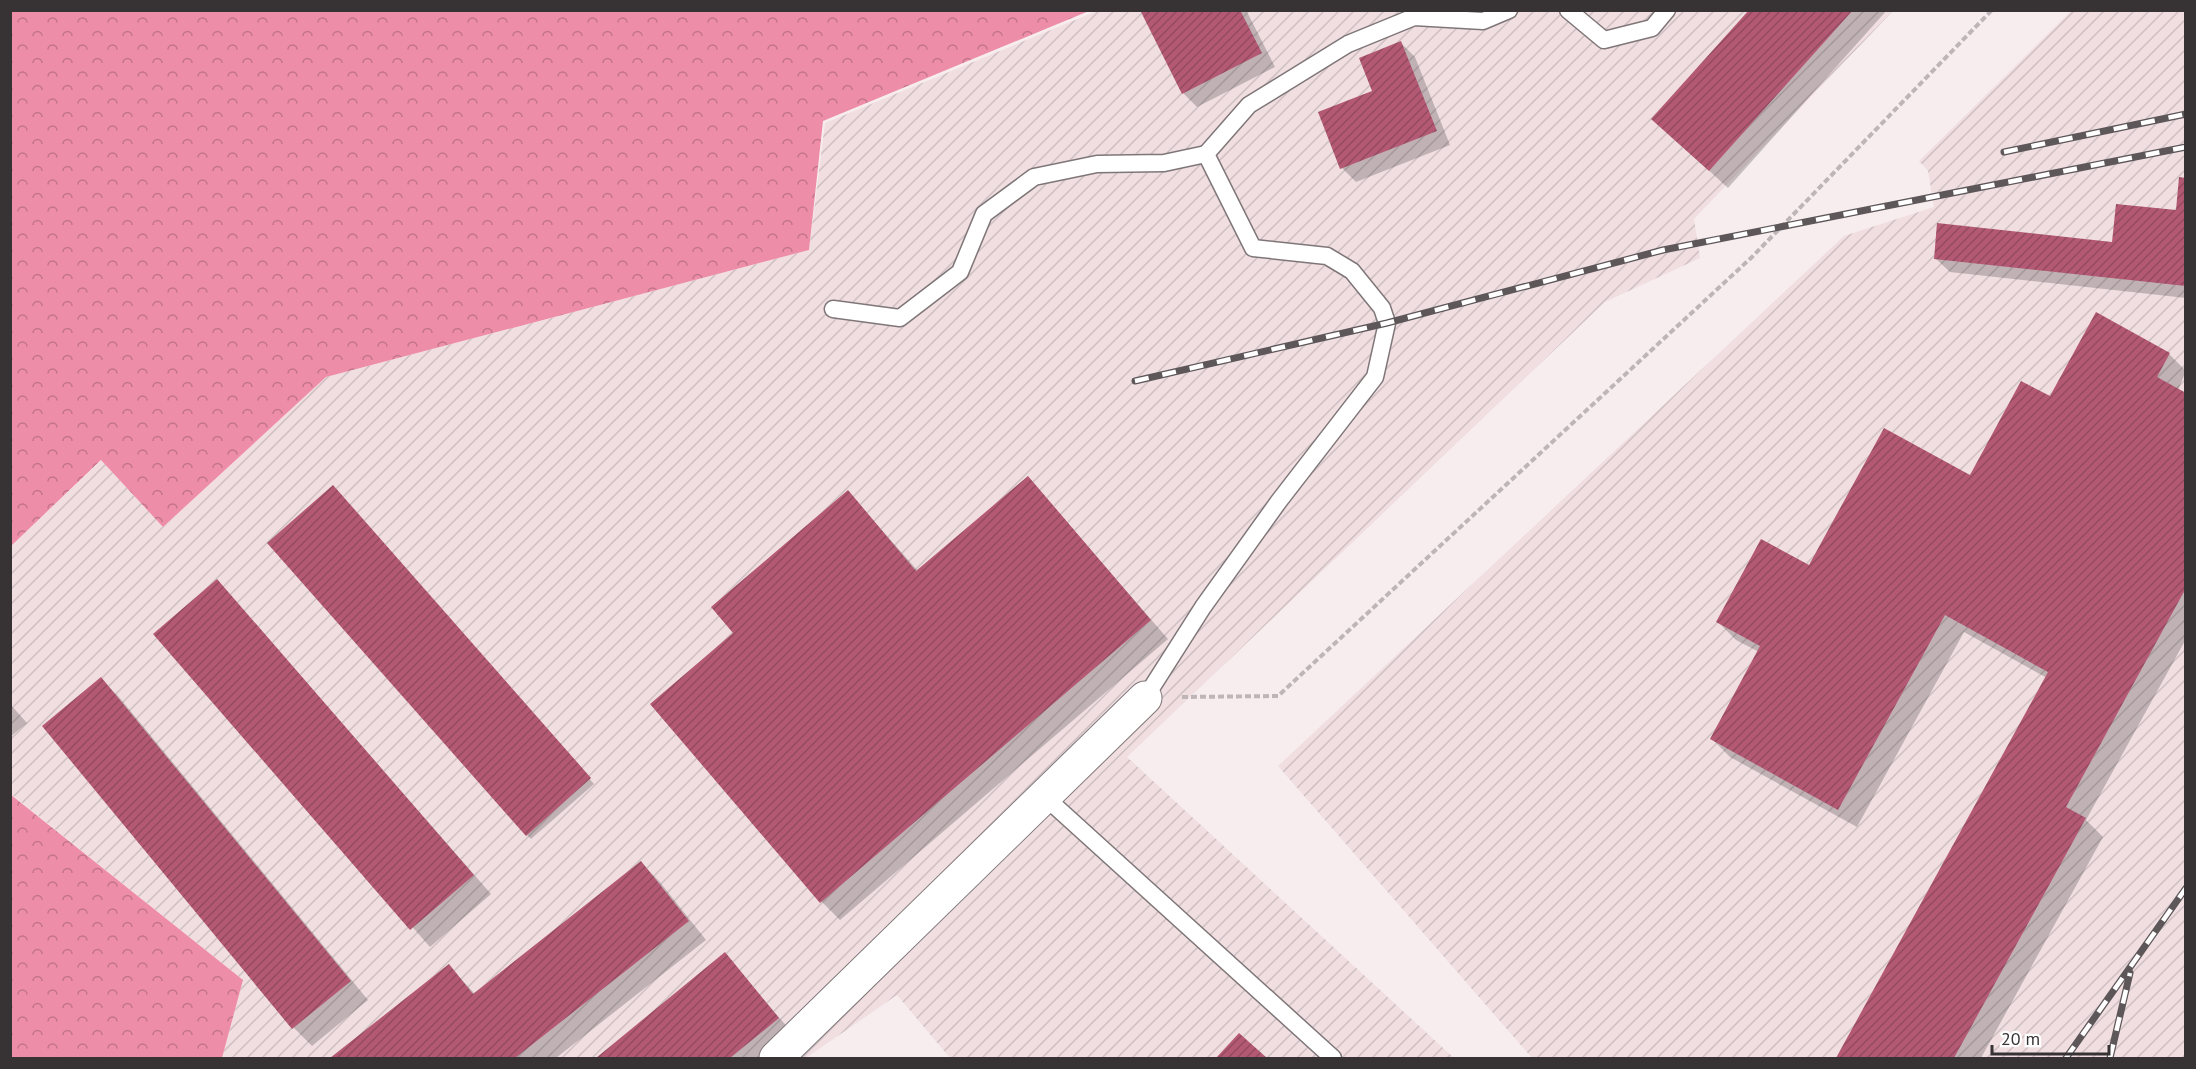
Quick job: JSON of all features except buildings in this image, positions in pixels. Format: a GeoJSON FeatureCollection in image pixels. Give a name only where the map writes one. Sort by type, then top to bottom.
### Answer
{"type":"FeatureCollection","features":[{"type":"Feature","properties":{"kind":"street"},"geometry":{"type":"LineString","coordinates":[[776,1059],[1145,698]]}},
{"type":"Feature","properties":{"kind":"lane"},"geometry":{"type":"LineString","coordinates":[[833,309],[900,318],[960,272],[984,214],[1034,177],[1097,164],[1164,163],[1206,154],[1249,105],[1348,44],[1414,17],[1483,21],[1509,10]]}},
{"type":"Feature","properties":{"kind":"lane"},"geometry":{"type":"LineString","coordinates":[[1568,10],[1604,40],[1652,28],[1667,10]]}},
{"type":"Feature","properties":{"kind":"lane"},"geometry":{"type":"LineString","coordinates":[[1145,698],[1203,607],[1258,530],[1375,377],[1387,323],[1382,308],[1352,271],[1327,256],[1253,248],[1206,154]]}},
{"type":"Feature","properties":{"kind":"lane"},"geometry":{"type":"LineString","coordinates":[[1044,796],[1333,1059]]}},
{"type":"Feature","properties":{"kind":"path"},"geometry":{"type":"LineString","coordinates":[[1145,698],[1278,696],[1752,257],[1992,10]]}},
{"type":"Feature","properties":{"kind":"shaded area"},"geometry":{"type":"Polygon","coordinates":[[[1097,11],[1893,11],[1694,219],[1700,258],[1605,302],[1127,757],[1454,1058],[950,1058],[897,995],[806,1058],[222,1058],[243,980],[11,794],[11,546],[102,460],[163,527],[326,377],[809,250],[825,123],[1097,11]]]}},
{"type":"Feature","properties":{"kind":"shaded area"},"geometry":{"type":"Polygon","coordinates":[[[2071,11],[2185,11],[2185,1058],[1532,1058],[1278,766],[1844,236],[1934,207],[1928,171],[1919,161],[2071,11]]]}},
{"type":"Feature","properties":{"kind":"green space"},"geometry":{"type":"Polygon","coordinates":[[[11,10],[1089,11],[823,121],[809,250],[326,377],[163,527],[101,460],[11,546],[11,10]]]}},
{"type":"Feature","properties":{"kind":"green space"},"geometry":{"type":"Polygon","coordinates":[[[10,794],[243,980],[222,1058],[11,1058],[10,794]]]}},
{"type":"Feature","properties":{"kind":"railway"},"geometry":{"type":"LineString","coordinates":[[2004,152],[2186,114]]}},
{"type":"Feature","properties":{"kind":"railway"},"geometry":{"type":"LineString","coordinates":[[1135,381],[1387,323],[1663,250],[2186,147]]}},
{"type":"Feature","properties":{"kind":"railway"},"geometry":{"type":"LineString","coordinates":[[2066,1058],[2186,888]]}},
{"type":"Feature","properties":{"kind":"railway"},"geometry":{"type":"LineString","coordinates":[[2110,1058],[2130,973]]}}]}
